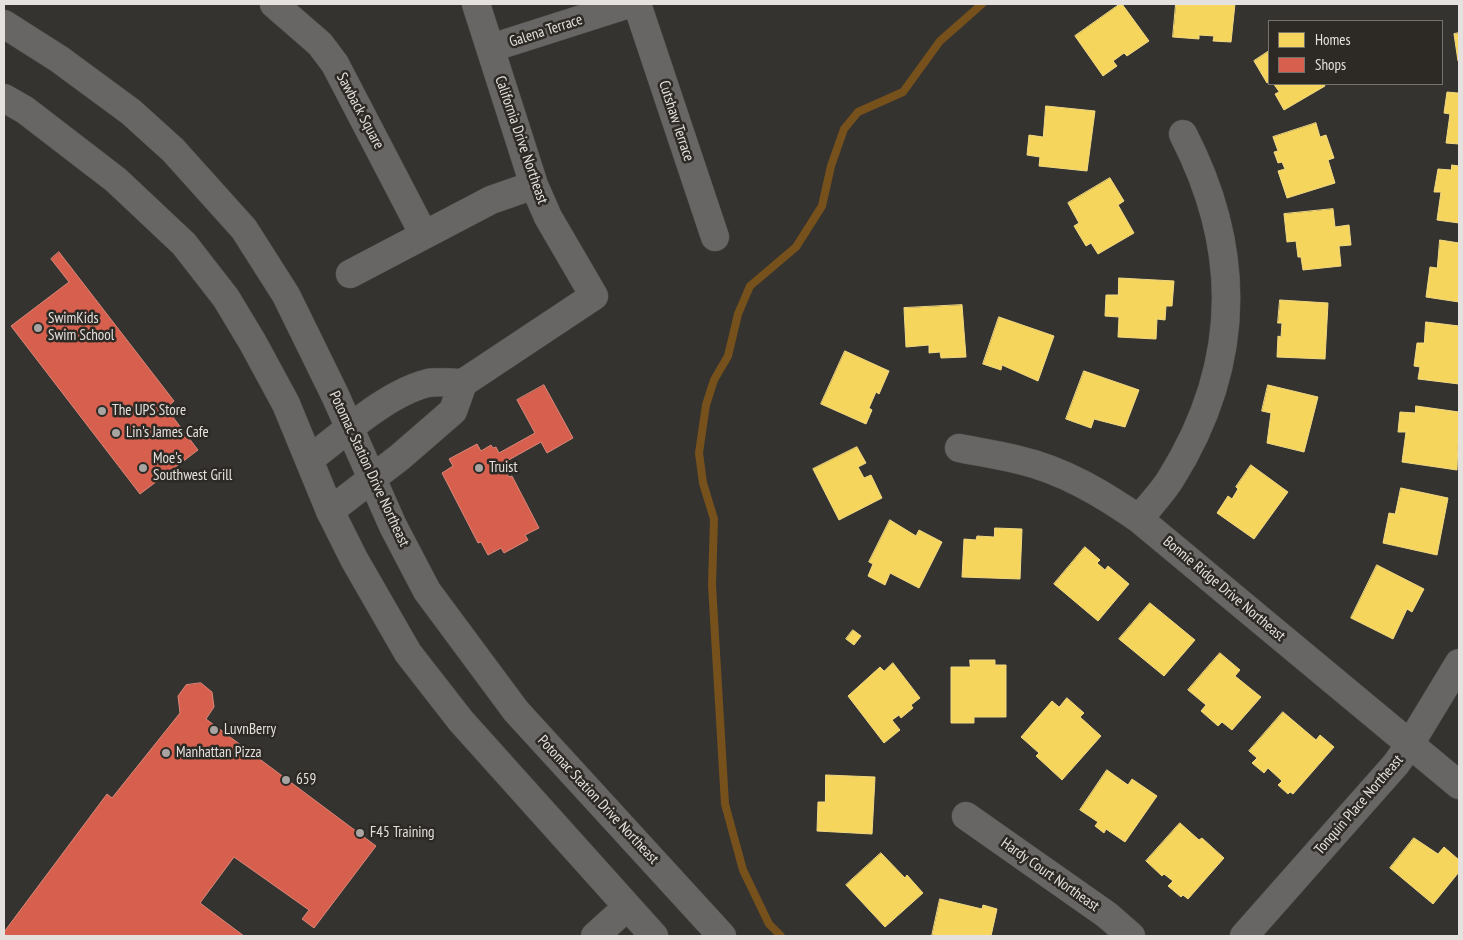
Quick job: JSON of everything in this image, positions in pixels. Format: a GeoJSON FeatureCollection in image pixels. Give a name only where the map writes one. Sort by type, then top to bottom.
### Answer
{"type":"FeatureCollection","features":[{"type":"Feature","properties":{"kind":"street","name":"Sawback Square"},"geometry":{"type":"LineString","coordinates":[[274,4],[320,44],[334,64],[424,235]]}},
{"type":"Feature","properties":{"kind":"street","name":"California Drive Northeast"},"geometry":{"type":"LineString","coordinates":[[463,382],[594,296],[548,218],[534,185],[476,4]]}},
{"type":"Feature","properties":{"kind":"street","name":"Galena Terrace"},"geometry":{"type":"LineString","coordinates":[[491,48],[629,4]]}},
{"type":"Feature","properties":{"kind":"street","name":"Cutshaw Terrace"},"geometry":{"type":"LineString","coordinates":[[637,4],[715,238]]}},
{"type":"Feature","properties":{"kind":"street","name":"Potomac Station Drive Northeast"},"geometry":{"type":"LineString","coordinates":[[4,24],[59,59],[131,112],[174,150],[211,189],[244,229],[286,295],[350,429],[393,526],[427,590],[516,711],[722,936]]}},
{"type":"Feature","properties":{"kind":"street"},"geometry":{"type":"LineString","coordinates":[[4,98],[25,110],[116,180],[184,244],[226,298],[253,342],[286,404],[330,510],[354,560],[408,654],[462,721],[654,936]]}},
{"type":"Feature","properties":{"kind":"street"},"geometry":{"type":"LineString","coordinates":[[1139,519],[1169,481],[1193,439],[1212,391],[1222,351],[1227,303],[1225,258],[1216,209],[1200,166],[1183,134]]}},
{"type":"Feature","properties":{"kind":"street"},"geometry":{"type":"LineString","coordinates":[[350,274],[491,200],[534,185]]}},
{"type":"Feature","properties":{"kind":"street"},"geometry":{"type":"LineString","coordinates":[[310,459],[394,398],[428,383],[463,382],[453,411],[372,479],[330,510]]}},
{"type":"Feature","properties":{"kind":"street","name":"Bonnie Ridge Drive Northeast"},"geometry":{"type":"LineString","coordinates":[[959,448],[1021,460],[1066,476],[1106,496],[1139,519],[1459,785]]}},
{"type":"Feature","properties":{"kind":"street","name":"Tonquin Place Northeast"},"geometry":{"type":"LineString","coordinates":[[1244,936],[1410,744],[1459,663]]}},
{"type":"Feature","properties":{"kind":"street","name":"Hardy Court Northeast"},"geometry":{"type":"LineString","coordinates":[[966,816],[1108,916],[1131,936]]}},
{"type":"Feature","properties":{"kind":"street"},"geometry":{"type":"LineString","coordinates":[[595,936],[627,907]]}},
{"type":"Feature","properties":{"kind":"building: Homes"},"geometry":{"type":"Polygon","coordinates":[[[1122,4],[1149,41],[1127,56],[1124,53],[1113,61],[1117,66],[1103,76],[1075,36],[1122,4]]]}},
{"type":"Feature","properties":{"kind":"building: Homes"},"geometry":{"type":"Polygon","coordinates":[[[1176,4],[1235,4],[1231,42],[1213,41],[1214,36],[1199,35],[1199,39],[1173,37],[1176,4]]]}},
{"type":"Feature","properties":{"kind":"building: Homes"},"geometry":{"type":"Polygon","coordinates":[[[1459,33],[1459,61],[1458,61],[1454,34],[1459,33]]]}},
{"type":"Feature","properties":{"kind":"building: Homes"},"geometry":{"type":"Polygon","coordinates":[[[1268,52],[1268,82],[1267,83],[1254,61],[1268,52]]]}},
{"type":"Feature","properties":{"kind":"building: Homes"},"geometry":{"type":"Polygon","coordinates":[[[1275,85],[1325,86],[1284,110],[1275,94],[1279,92],[1275,85]]]}},
{"type":"Feature","properties":{"kind":"building: Homes"},"geometry":{"type":"Polygon","coordinates":[[[1459,88],[1459,144],[1446,143],[1450,114],[1444,113],[1447,92],[1458,93],[1459,88]]]}},
{"type":"Feature","properties":{"kind":"building: Homes"},"geometry":{"type":"Polygon","coordinates":[[[1046,106],[1095,111],[1087,171],[1039,166],[1040,157],[1027,155],[1029,135],[1043,137],[1046,106]]]}},
{"type":"Feature","properties":{"kind":"building: Homes"},"geometry":{"type":"Polygon","coordinates":[[[1316,123],[1320,137],[1326,135],[1334,158],[1328,160],[1335,183],[1287,198],[1278,171],[1285,169],[1282,162],[1278,163],[1274,152],[1278,151],[1273,137],[1316,123]]]}},
{"type":"Feature","properties":{"kind":"building: Homes"},"geometry":{"type":"Polygon","coordinates":[[[1452,165],[1459,166],[1459,223],[1437,220],[1441,192],[1434,192],[1438,169],[1451,170],[1452,165]]]}},
{"type":"Feature","properties":{"kind":"building: Homes"},"geometry":{"type":"Polygon","coordinates":[[[1110,178],[1124,201],[1118,205],[1134,233],[1098,254],[1091,243],[1086,246],[1074,226],[1079,223],[1068,203],[1110,178]]]}},
{"type":"Feature","properties":{"kind":"building: Homes"},"geometry":{"type":"Polygon","coordinates":[[[1333,209],[1335,227],[1349,225],[1351,245],[1339,246],[1341,266],[1303,270],[1301,257],[1298,257],[1296,241],[1287,242],[1284,214],[1333,209]]]}},
{"type":"Feature","properties":{"kind":"building: Homes"},"geometry":{"type":"Polygon","coordinates":[[[1440,240],[1459,243],[1459,302],[1426,297],[1430,267],[1437,268],[1440,240]]]}},
{"type":"Feature","properties":{"kind":"building: Homes"},"geometry":{"type":"Polygon","coordinates":[[[1119,278],[1174,281],[1172,306],[1166,306],[1165,320],[1157,319],[1156,339],[1118,337],[1119,317],[1105,316],[1106,295],[1118,295],[1119,278]]]}},
{"type":"Feature","properties":{"kind":"building: Homes"},"geometry":{"type":"Polygon","coordinates":[[[1280,300],[1328,303],[1325,359],[1277,357],[1278,336],[1281,337],[1282,323],[1278,323],[1280,300]]]}},
{"type":"Feature","properties":{"kind":"building: Homes"},"geometry":{"type":"Polygon","coordinates":[[[962,305],[966,357],[941,358],[940,352],[929,353],[929,345],[906,347],[904,308],[962,305]]]}},
{"type":"Feature","properties":{"kind":"building: Homes"},"geometry":{"type":"Polygon","coordinates":[[[999,317],[1054,336],[1038,381],[1002,365],[1001,370],[983,364],[999,317]]]}},
{"type":"Feature","properties":{"kind":"building: Homes"},"geometry":{"type":"Polygon","coordinates":[[[1426,322],[1459,326],[1459,384],[1418,379],[1420,367],[1414,366],[1417,343],[1424,343],[1426,322]]]}},
{"type":"Feature","properties":{"kind":"building: Homes"},"geometry":{"type":"Polygon","coordinates":[[[845,351],[889,371],[879,394],[876,392],[869,408],[872,410],[866,424],[821,404],[845,351]]]}},
{"type":"Feature","properties":{"kind":"building: Homes"},"geometry":{"type":"Polygon","coordinates":[[[1084,371],[1139,390],[1125,427],[1094,419],[1091,428],[1066,419],[1084,371]]]}},
{"type":"Feature","properties":{"kind":"building: Homes"},"geometry":{"type":"Polygon","coordinates":[[[1268,385],[1318,397],[1304,452],[1267,443],[1271,413],[1262,411],[1268,385]]]}},
{"type":"Feature","properties":{"kind":"building: Homes"},"geometry":{"type":"Polygon","coordinates":[[[1416,406],[1459,412],[1457,470],[1402,462],[1406,432],[1398,432],[1400,412],[1415,413],[1416,406]]]}},
{"type":"Feature","properties":{"kind":"building: Homes"},"geometry":{"type":"Polygon","coordinates":[[[857,447],[866,463],[858,467],[864,478],[871,475],[882,498],[839,520],[813,469],[857,447]]]}},
{"type":"Feature","properties":{"kind":"building: Homes"},"geometry":{"type":"Polygon","coordinates":[[[1251,465],[1288,492],[1254,539],[1217,513],[1228,496],[1232,499],[1238,489],[1236,487],[1251,465]]]}},
{"type":"Feature","properties":{"kind":"building: Homes"},"geometry":{"type":"Polygon","coordinates":[[[1401,488],[1448,498],[1437,555],[1383,543],[1389,513],[1395,514],[1401,488]]]}},
{"type":"Feature","properties":{"kind":"building: Homes"},"geometry":{"type":"Polygon","coordinates":[[[890,520],[916,536],[919,530],[942,542],[919,588],[890,573],[885,585],[868,576],[873,564],[869,562],[890,520]]]}},
{"type":"Feature","properties":{"kind":"building: Homes"},"geometry":{"type":"Polygon","coordinates":[[[995,528],[1022,529],[1020,579],[962,577],[964,539],[976,540],[977,536],[994,537],[995,528]]]}},
{"type":"Feature","properties":{"kind":"building: Homes"},"geometry":{"type":"Polygon","coordinates":[[[1085,547],[1100,560],[1097,563],[1105,570],[1108,566],[1129,584],[1098,621],[1054,584],[1085,547]]]}},
{"type":"Feature","properties":{"kind":"building: Homes"},"geometry":{"type":"Polygon","coordinates":[[[1377,565],[1424,589],[1412,612],[1407,609],[1393,639],[1351,618],[1377,565]]]}},
{"type":"Feature","properties":{"kind":"building: Homes"},"geometry":{"type":"Polygon","coordinates":[[[1150,603],[1195,640],[1164,676],[1119,639],[1150,603]]]}},
{"type":"Feature","properties":{"kind":"building: Homes"},"geometry":{"type":"Polygon","coordinates":[[[853,630],[861,636],[854,645],[846,639],[853,630]]]}},
{"type":"Feature","properties":{"kind":"building: Homes"},"geometry":{"type":"Polygon","coordinates":[[[1220,653],[1240,670],[1235,676],[1261,697],[1232,730],[1222,722],[1218,726],[1201,711],[1206,705],[1188,690],[1220,653]]]}},
{"type":"Feature","properties":{"kind":"building: Homes"},"geometry":{"type":"Polygon","coordinates":[[[970,660],[995,660],[995,665],[1006,665],[1006,717],[974,717],[974,723],[951,723],[951,667],[970,667],[970,660]]]}},
{"type":"Feature","properties":{"kind":"building: Homes"},"geometry":{"type":"Polygon","coordinates":[[[893,663],[920,698],[911,705],[913,708],[901,718],[899,715],[892,720],[900,730],[884,743],[848,696],[880,667],[884,671],[893,663]]]}},
{"type":"Feature","properties":{"kind":"building: Homes"},"geometry":{"type":"Polygon","coordinates":[[[1067,698],[1084,713],[1080,717],[1101,736],[1062,780],[1036,756],[1039,753],[1021,737],[1052,701],[1059,707],[1067,698]]]}},
{"type":"Feature","properties":{"kind":"building: Homes"},"geometry":{"type":"Polygon","coordinates":[[[1283,712],[1316,740],[1320,735],[1334,747],[1293,794],[1290,792],[1288,794],[1278,785],[1282,781],[1268,768],[1264,773],[1252,763],[1257,758],[1249,751],[1283,712]]]}},
{"type":"Feature","properties":{"kind":"building: Homes"},"geometry":{"type":"Polygon","coordinates":[[[1107,770],[1128,785],[1132,779],[1157,796],[1125,842],[1106,829],[1104,833],[1095,826],[1098,822],[1080,810],[1107,770]]]}},
{"type":"Feature","properties":{"kind":"building: Homes"},"geometry":{"type":"Polygon","coordinates":[[[826,775],[875,777],[872,834],[817,831],[818,802],[825,802],[826,775]]]}},
{"type":"Feature","properties":{"kind":"building: Homes"},"geometry":{"type":"Polygon","coordinates":[[[1180,823],[1199,840],[1202,838],[1224,858],[1188,899],[1183,895],[1181,897],[1168,886],[1173,881],[1164,874],[1162,876],[1146,861],[1180,823]]]}},
{"type":"Feature","properties":{"kind":"building: Homes"},"geometry":{"type":"Polygon","coordinates":[[[1414,838],[1438,854],[1444,847],[1459,860],[1459,872],[1433,904],[1390,868],[1414,838]]]}},
{"type":"Feature","properties":{"kind":"building: Homes"},"geometry":{"type":"Polygon","coordinates":[[[881,853],[905,878],[907,875],[923,893],[885,927],[846,885],[881,853]]]}},
{"type":"Feature","properties":{"kind":"building: Homes"},"geometry":{"type":"Polygon","coordinates":[[[940,899],[982,909],[983,905],[997,909],[991,936],[932,936],[940,899]]]}},
{"type":"Feature","properties":{"kind":"building: Shops"},"geometry":{"type":"Polygon","coordinates":[[[59,252],[174,401],[166,408],[198,450],[140,494],[11,326],[69,282],[51,259],[59,252]]]}},
{"type":"Feature","properties":{"kind":"building: Shops","name":"Truist"},"geometry":{"type":"Polygon","coordinates":[[[544,385],[573,438],[547,453],[541,442],[505,462],[510,471],[506,472],[509,477],[512,476],[539,528],[525,535],[528,540],[504,553],[501,548],[488,555],[481,542],[478,543],[442,473],[453,466],[449,459],[477,444],[481,451],[491,445],[493,448],[496,447],[499,453],[535,433],[517,400],[544,385]]]}},
{"type":"Feature","properties":{"kind":"building: Shops"},"geometry":{"type":"Polygon","coordinates":[[[201,683],[212,692],[214,707],[206,719],[376,846],[314,928],[302,919],[309,910],[234,857],[200,903],[244,936],[4,936],[4,932],[107,794],[112,798],[180,713],[178,696],[186,685],[201,683]]]}},
{"type":"Feature","properties":{"kind":"waterway"},"geometry":{"type":"LineString","coordinates":[[781,936],[769,924],[743,870],[725,804],[712,585],[714,519],[703,483],[699,453],[706,405],[714,380],[728,356],[738,314],[750,286],[796,247],[822,206],[831,166],[844,129],[858,112],[903,92],[940,41],[982,4]]}},
{"type":"Feature","properties":{"kind":"place","name":"SwimKids Swim School"},"geometry":{"type":"Point","coordinates":[38,328]}},
{"type":"Feature","properties":{"kind":"place","name":"The UPS Store"},"geometry":{"type":"Point","coordinates":[102,411]}},
{"type":"Feature","properties":{"kind":"place","name":"Lin's James Cafe"},"geometry":{"type":"Point","coordinates":[116,433]}},
{"type":"Feature","properties":{"kind":"place","name":"Moe's Southwest Grill"},"geometry":{"type":"Point","coordinates":[143,468]}},
{"type":"Feature","properties":{"kind":"place","name":"Truist"},"geometry":{"type":"Point","coordinates":[479,468]}},
{"type":"Feature","properties":{"kind":"place","name":"LuvnBerry"},"geometry":{"type":"Point","coordinates":[214,730]}},
{"type":"Feature","properties":{"kind":"place","name":"Manhattan Pizza"},"geometry":{"type":"Point","coordinates":[166,753]}},
{"type":"Feature","properties":{"kind":"place","name":"659"},"geometry":{"type":"Point","coordinates":[286,780]}},
{"type":"Feature","properties":{"kind":"place","name":"F45 Training"},"geometry":{"type":"Point","coordinates":[360,833]}}]}
